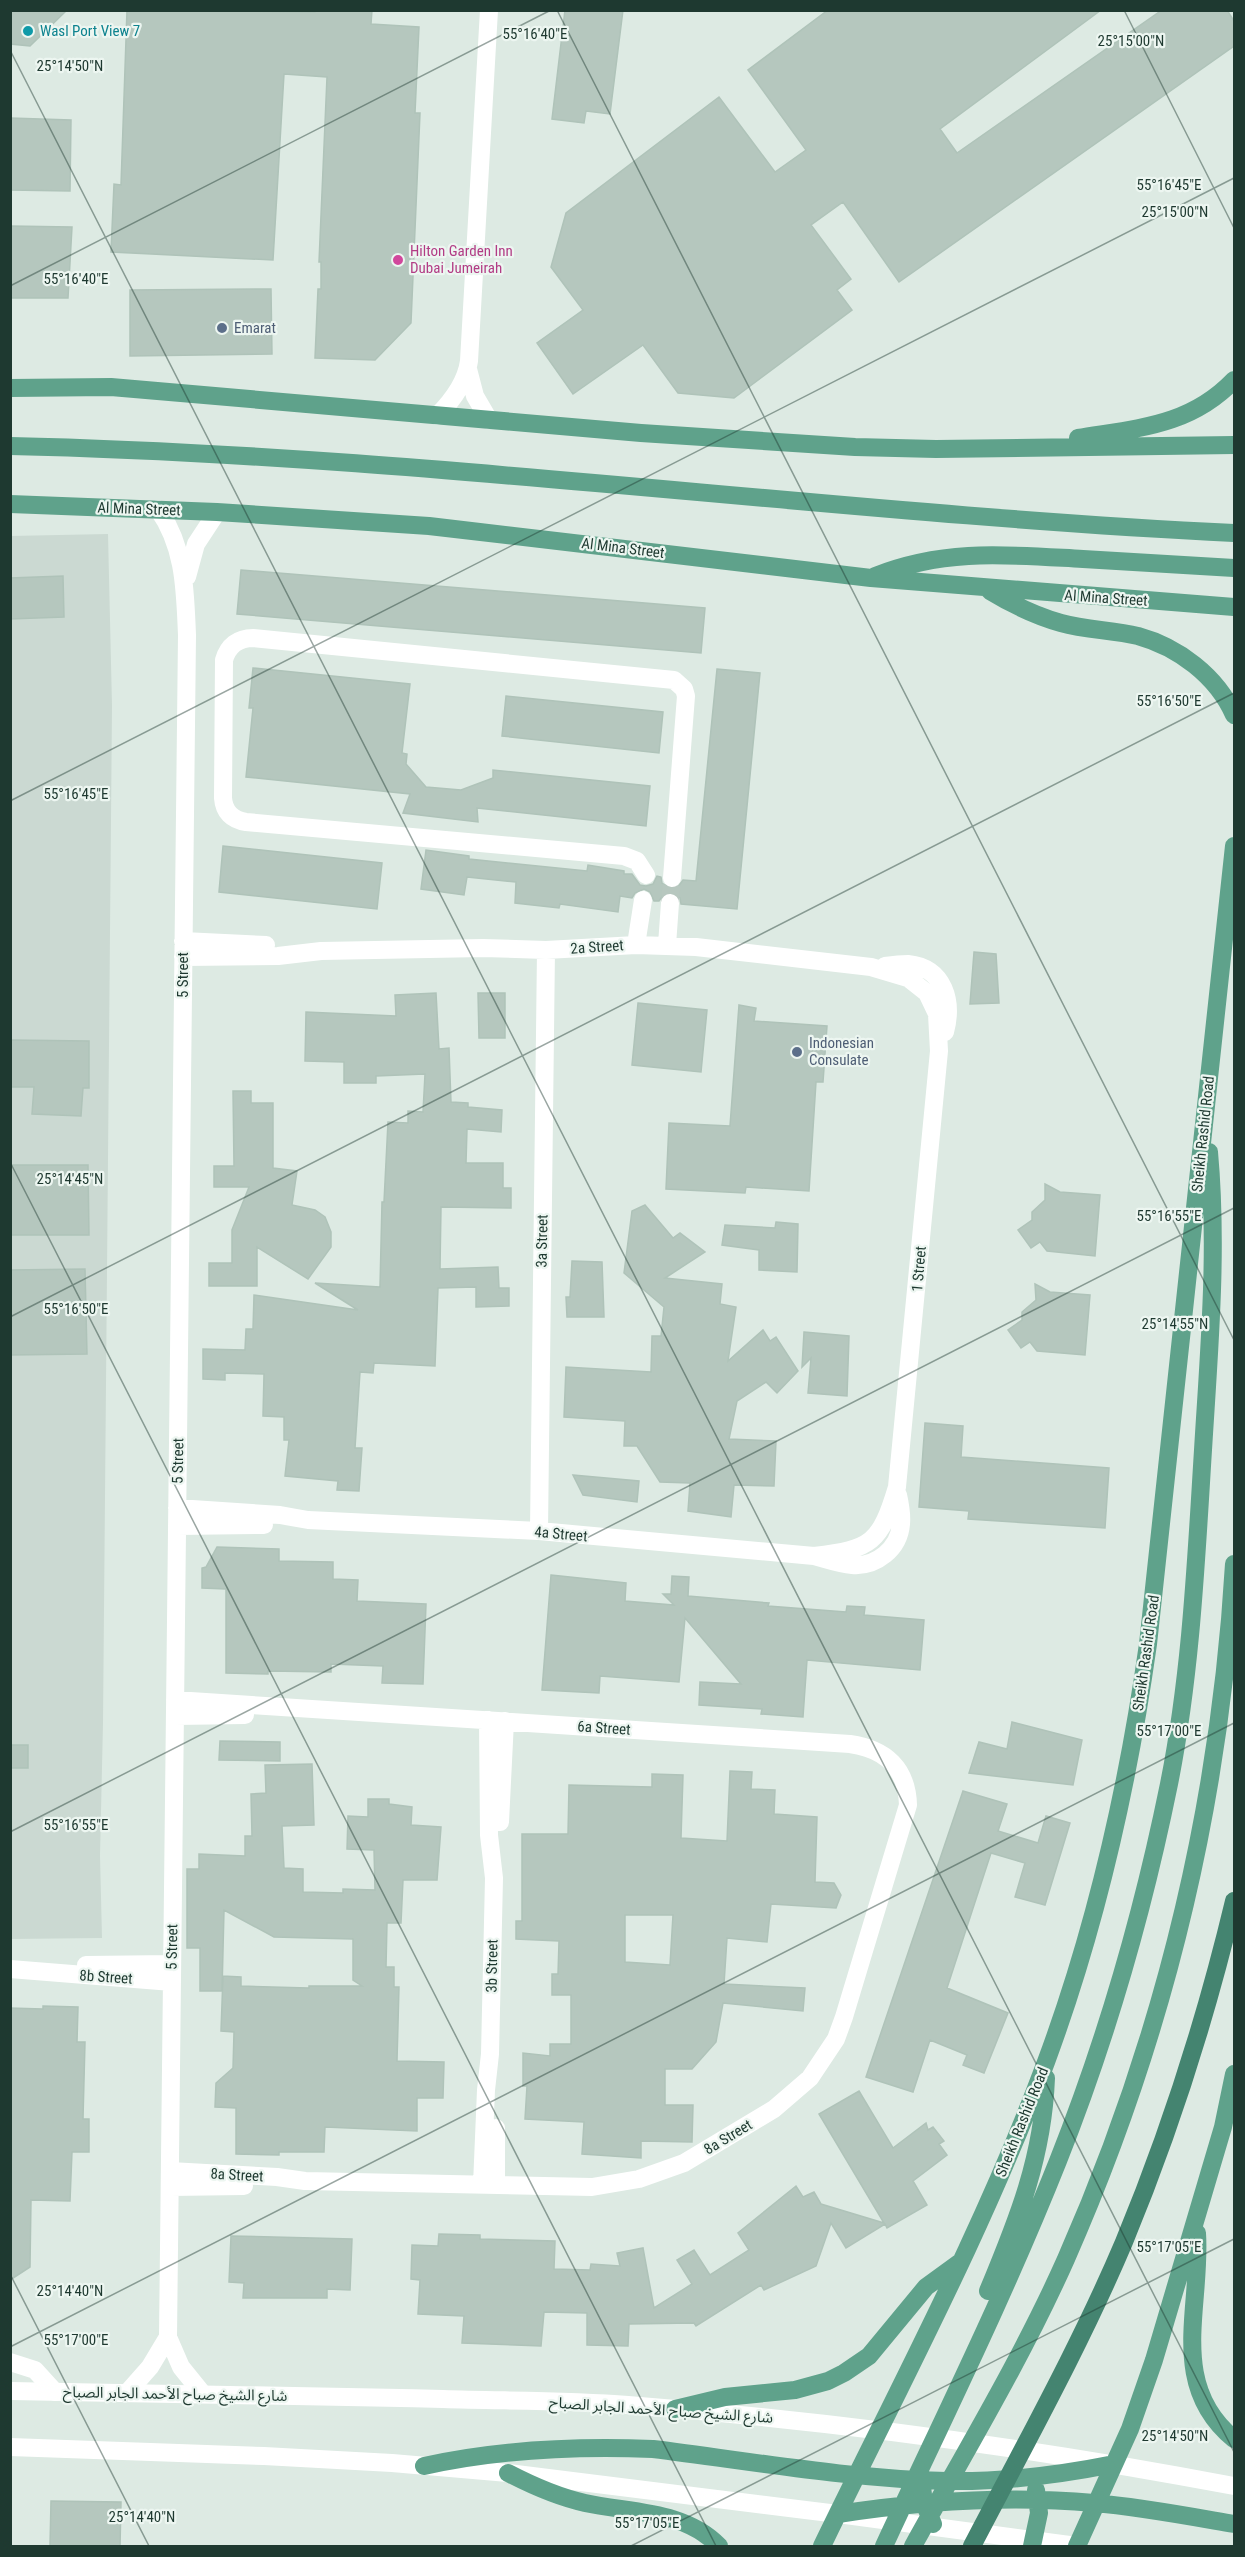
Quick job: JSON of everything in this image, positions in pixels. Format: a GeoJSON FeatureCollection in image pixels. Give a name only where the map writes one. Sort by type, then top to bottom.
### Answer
{"type":"FeatureCollection","features":[{"type":"Feature","properties":{"kind":"highway"},"geometry":{"type":"LineString","coordinates":[[972,2547],[1093,2309],[1150,2177],[1197,2040],[1234,1901]]}},
{"type":"Feature","properties":{"kind":"main road"},"geometry":{"type":"LineString","coordinates":[[1017,448],[1169,422],[1206,405],[1234,380]]}},
{"type":"Feature","properties":{"kind":"main road"},"geometry":{"type":"LineString","coordinates":[[10,394],[33,387]]}},
{"type":"Feature","properties":{"kind":"main road"},"geometry":{"type":"LineString","coordinates":[[10,388],[111,387],[437,416],[855,447],[1017,448],[1234,445]]}},
{"type":"Feature","properties":{"kind":"main road"},"geometry":{"type":"LineString","coordinates":[[10,446],[166,452],[383,465],[1060,522],[1234,532]]}},
{"type":"Feature","properties":{"kind":"main road","name":"Al Mina Street"},"geometry":{"type":"LineString","coordinates":[[10,504],[217,512],[429,526],[871,578],[1234,608]]}},
{"type":"Feature","properties":{"kind":"main road"},"geometry":{"type":"LineString","coordinates":[[871,578],[925,560],[982,554],[1234,568]]}},
{"type":"Feature","properties":{"kind":"main road"},"geometry":{"type":"LineString","coordinates":[[986,589],[1041,617],[1080,628],[1137,636],[1169,648],[1197,667],[1211,680],[1234,715]]}},
{"type":"Feature","properties":{"kind":"main road","name":"Sheikh Rashid Road"},"geometry":{"type":"LineString","coordinates":[[822,2547],[991,2196],[1046,2062],[1070,1993],[1110,1853],[1139,1708],[1155,1588],[1234,846]]}},
{"type":"Feature","properties":{"kind":"main road"},"geometry":{"type":"LineString","coordinates":[[884,2547],[1029,2230],[1066,2139],[1107,2022],[1145,1887],[1169,1781],[1186,1674],[1196,1566],[1212,1299],[1211,1184],[1205,1111]]}},
{"type":"Feature","properties":{"kind":"main road"},"geometry":{"type":"LineString","coordinates":[[913,2547],[1001,2386],[1065,2261],[1107,2160],[1145,2049],[1168,1973],[1204,1817],[1226,1670],[1234,1564]]}},
{"type":"Feature","properties":{"kind":"main road"},"geometry":{"type":"LineString","coordinates":[[935,2527],[924,2503],[920,2480],[923,2450],[1029,2188],[1042,2125],[1046,2062]]}},
{"type":"Feature","properties":{"kind":"main road"},"geometry":{"type":"LineString","coordinates":[[1077,2547],[1130,2429],[1154,2360],[1223,2127],[1234,2074]]}},
{"type":"Feature","properties":{"kind":"main road"},"geometry":{"type":"LineString","coordinates":[[1196,2217],[1198,2271],[1191,2343],[1192,2361],[1195,2378],[1209,2410],[1234,2439]]}},
{"type":"Feature","properties":{"kind":"main road"},"geometry":{"type":"LineString","coordinates":[[675,2409],[725,2397],[795,2390],[828,2381],[844,2373],[880,2345],[926,2287],[960,2262]]}},
{"type":"Feature","properties":{"kind":"main road"},"geometry":{"type":"LineString","coordinates":[[424,2466],[500,2452],[615,2447],[653,2449],[920,2480],[976,2481],[1033,2477],[1114,2464]]}},
{"type":"Feature","properties":{"kind":"main road"},"geometry":{"type":"LineString","coordinates":[[1014,2448],[1033,2477],[1038,2499],[1039,2513],[1033,2543]]}},
{"type":"Feature","properties":{"kind":"main road"},"geometry":{"type":"LineString","coordinates":[[508,2473],[566,2498],[676,2520],[704,2534],[719,2547]]}},
{"type":"Feature","properties":{"kind":"main road"},"geometry":{"type":"LineString","coordinates":[[838,2514],[924,2503],[1038,2499],[1097,2503],[1234,2524]]}},
{"type":"Feature","properties":{"kind":"street"},"geometry":{"type":"LineString","coordinates":[[489,10],[468,369],[475,396],[489,420]]}},
{"type":"Feature","properties":{"kind":"street"},"geometry":{"type":"LineString","coordinates":[[437,416],[455,395],[468,369]]}},
{"type":"Feature","properties":{"kind":"street","name":"5 Street"},"geometry":{"type":"LineString","coordinates":[[158,509],[176,543],[185,585],[187,635],[168,2337],[181,2367],[202,2393]]}},
{"type":"Feature","properties":{"kind":"street","name":"5 Street"},"geometry":{"type":"LineString","coordinates":[[185,585],[196,544],[217,512]]}},
{"type":"Feature","properties":{"kind":"street"},"geometry":{"type":"LineString","coordinates":[[646,875],[637,861],[624,856],[246,822],[232,818],[224,805],[223,798],[224,660],[226,653],[237,641],[253,638],[674,680],[684,689],[686,696],[672,878]]}},
{"type":"Feature","properties":{"kind":"street"},"geometry":{"type":"LineString","coordinates":[[636,945],[643,900]]}},
{"type":"Feature","properties":{"kind":"street"},"geometry":{"type":"LineString","coordinates":[[667,945],[670,903]]}},
{"type":"Feature","properties":{"kind":"street","name":"2a Street"},"geometry":{"type":"LineString","coordinates":[[183,949],[294,947],[321,951],[483,948],[546,950],[667,945],[758,953],[871,967],[908,964],[931,973],[933,987]]}},
{"type":"Feature","properties":{"kind":"street","name":"3a Street"},"geometry":{"type":"LineString","coordinates":[[539,1531],[546,950]]}},
{"type":"Feature","properties":{"kind":"street","name":"1 Street"},"geometry":{"type":"LineString","coordinates":[[884,1556],[893,1547],[901,1524],[897,1487],[939,1051],[938,1014],[933,987]]}},
{"type":"Feature","properties":{"kind":"street","name":"1 Street"},"geometry":{"type":"LineString","coordinates":[[871,1541],[886,1522],[897,1487]]}},
{"type":"Feature","properties":{"kind":"street","name":"4a Street"},"geometry":{"type":"LineString","coordinates":[[177,1517],[280,1515],[308,1520],[539,1531],[814,1556],[850,1565],[862,1565],[884,1556]]}},
{"type":"Feature","properties":{"kind":"street","name":"4a Street"},"geometry":{"type":"LineString","coordinates":[[814,1556],[850,1551],[871,1541]]}},
{"type":"Feature","properties":{"kind":"street","name":"6a Street"},"geometry":{"type":"LineString","coordinates":[[175,1708],[275,1706],[303,1710],[850,1744],[877,1750],[897,1767]]}},
{"type":"Feature","properties":{"kind":"street","name":"3b Street"},"geometry":{"type":"LineString","coordinates":[[489,2185],[485,2099],[490,2054],[494,1878],[500,1836],[497,1721]]}},
{"type":"Feature","properties":{"kind":"street","name":"8a Street"},"geometry":{"type":"LineString","coordinates":[[170,2179],[277,2177],[305,2181],[592,2187],[639,2180],[684,2163],[774,2109],[810,2078],[836,2039],[906,1819],[908,1792],[897,1767]]}},
{"type":"Feature","properties":{"kind":"street","name":"8b Street"},"geometry":{"type":"LineString","coordinates":[[10,1969],[40,1970],[83,1965],[172,1973]]}},
{"type":"Feature","properties":{"kind":"street"},"geometry":{"type":"LineString","coordinates":[[127,2393],[150,2367],[168,2337]]}},
{"type":"Feature","properties":{"kind":"street"},"geometry":{"type":"LineString","coordinates":[[10,2362],[34,2370],[55,2392]]}},
{"type":"Feature","properties":{"kind":"street","name":"شارع الشيخ صباح الأحمد الجابر الصباح"},"geometry":{"type":"LineString","coordinates":[[10,2391],[202,2393],[589,2403],[675,2409],[929,2436],[1114,2464],[1234,2486]]}},
{"type":"Feature","properties":{"kind":"street"},"geometry":{"type":"LineString","coordinates":[[10,2447],[264,2456],[508,2473],[838,2514],[1033,2543],[1077,2547]]}},
{"type":"Feature","properties":{"kind":"shaded area"},"geometry":{"type":"Polygon","coordinates":[[[108,534],[112,706],[100,1856],[102,1938],[11,1939],[10,536],[108,534]]]}},
{"type":"Feature","properties":{"kind":"building","name":"Wasl Port View 7"},"geometry":{"type":"Polygon","coordinates":[[[10,10],[67,10],[30,46],[10,44],[10,10]]]}},
{"type":"Feature","properties":{"kind":"building"},"geometry":{"type":"Polygon","coordinates":[[[127,10],[315,12],[315,10],[372,10],[371,24],[419,27],[415,113],[420,113],[411,323],[375,360],[315,358],[318,289],[321,289],[321,262],[319,262],[327,77],[284,74],[273,260],[111,252],[114,184],[121,185],[127,10]]]}},
{"type":"Feature","properties":{"kind":"building"},"geometry":{"type":"Polygon","coordinates":[[[565,10],[623,10],[610,114],[586,111],[584,123],[552,119],[565,10]]]}},
{"type":"Feature","properties":{"kind":"building"},"geometry":{"type":"Polygon","coordinates":[[[828,10],[1101,10],[940,129],[957,153],[1162,10],[1227,10],[1234,21],[1234,46],[899,282],[843,202],[811,225],[851,279],[837,290],[852,310],[734,398],[678,393],[643,345],[573,394],[537,343],[583,310],[551,267],[566,213],[719,97],[775,172],[806,150],[748,70],[828,10]]]}},
{"type":"Feature","properties":{"kind":"building"},"geometry":{"type":"Polygon","coordinates":[[[10,118],[71,120],[70,191],[10,190],[10,118]]]}},
{"type":"Feature","properties":{"kind":"building"},"geometry":{"type":"Polygon","coordinates":[[[10,226],[72,227],[68,298],[10,298],[10,226]]]}},
{"type":"Feature","properties":{"kind":"building"},"geometry":{"type":"Polygon","coordinates":[[[271,289],[272,354],[130,356],[130,290],[271,289]]]}},
{"type":"Feature","properties":{"kind":"building"},"geometry":{"type":"Polygon","coordinates":[[[241,570],[705,608],[701,653],[237,614],[241,570]]]}},
{"type":"Feature","properties":{"kind":"building"},"geometry":{"type":"Polygon","coordinates":[[[63,576],[64,617],[10,619],[10,578],[63,576]]]}},
{"type":"Feature","properties":{"kind":"building"},"geometry":{"type":"Polygon","coordinates":[[[253,668],[410,684],[402,753],[407,754],[406,764],[426,787],[461,790],[493,778],[493,770],[650,786],[646,826],[477,808],[478,822],[403,813],[410,794],[246,777],[253,708],[249,708],[253,668]]]}},
{"type":"Feature","properties":{"kind":"building"},"geometry":{"type":"Polygon","coordinates":[[[717,669],[760,673],[737,909],[681,904],[680,898],[671,892],[665,893],[659,901],[654,901],[650,892],[644,889],[635,893],[632,898],[620,896],[618,912],[560,904],[559,908],[515,903],[516,882],[467,877],[464,895],[421,889],[426,850],[469,856],[469,859],[587,871],[588,865],[624,871],[624,874],[632,874],[640,885],[646,886],[653,884],[657,876],[661,877],[662,883],[671,889],[677,888],[683,880],[696,881],[717,669]]]}},
{"type":"Feature","properties":{"kind":"building"},"geometry":{"type":"Polygon","coordinates":[[[506,696],[663,712],[659,753],[502,736],[506,696]]]}},
{"type":"Feature","properties":{"kind":"building"},"geometry":{"type":"Polygon","coordinates":[[[223,846],[382,863],[377,909],[219,892],[223,846]]]}},
{"type":"Feature","properties":{"kind":"building"},"geometry":{"type":"Polygon","coordinates":[[[974,952],[996,954],[999,1003],[970,1004],[974,952]]]}},
{"type":"Feature","properties":{"kind":"building"},"geometry":{"type":"Polygon","coordinates":[[[436,993],[439,1049],[449,1048],[451,1102],[468,1103],[468,1107],[502,1110],[501,1132],[467,1129],[466,1163],[503,1163],[503,1188],[511,1188],[511,1208],[441,1207],[440,1269],[498,1267],[499,1288],[509,1288],[509,1306],[476,1307],[476,1287],[438,1288],[435,1366],[374,1363],[373,1373],[360,1372],[355,1448],[362,1448],[359,1491],[337,1490],[338,1481],[285,1476],[289,1440],[284,1440],[284,1417],[263,1416],[264,1374],[225,1373],[225,1380],[203,1379],[203,1349],[245,1350],[246,1329],[253,1329],[254,1295],[358,1310],[315,1283],[380,1287],[382,1202],[384,1202],[388,1122],[408,1123],[408,1111],[423,1112],[425,1074],[376,1076],[376,1083],[344,1083],[344,1062],[305,1061],[306,1012],[396,1016],[395,995],[436,993]]]}},
{"type":"Feature","properties":{"kind":"building"},"geometry":{"type":"Polygon","coordinates":[[[478,993],[505,993],[505,1038],[479,1038],[478,993]]]}},
{"type":"Feature","properties":{"kind":"building"},"geometry":{"type":"Polygon","coordinates":[[[638,1003],[707,1010],[701,1072],[632,1065],[638,1003]]]}},
{"type":"Feature","properties":{"kind":"building"},"geometry":{"type":"Polygon","coordinates":[[[739,1005],[756,1008],[754,1021],[827,1026],[823,1082],[816,1082],[809,1191],[746,1187],[745,1193],[666,1189],[669,1123],[730,1126],[739,1005]]]}},
{"type":"Feature","properties":{"kind":"building"},"geometry":{"type":"Polygon","coordinates":[[[10,1040],[89,1041],[89,1088],[83,1088],[81,1116],[32,1114],[34,1087],[10,1087],[10,1040]]]}},
{"type":"Feature","properties":{"kind":"building"},"geometry":{"type":"Polygon","coordinates":[[[233,1091],[251,1091],[251,1103],[273,1103],[273,1168],[297,1171],[292,1205],[315,1210],[325,1217],[331,1232],[331,1247],[308,1279],[257,1247],[257,1286],[209,1286],[209,1263],[232,1263],[232,1230],[249,1187],[214,1187],[214,1166],[234,1166],[233,1091]]]}},
{"type":"Feature","properties":{"kind":"building"},"geometry":{"type":"Polygon","coordinates":[[[10,1165],[88,1165],[89,1235],[10,1235],[10,1165]]]}},
{"type":"Feature","properties":{"kind":"building"},"geometry":{"type":"Polygon","coordinates":[[[1045,1184],[1060,1192],[1100,1195],[1095,1256],[1047,1251],[1040,1242],[1031,1248],[1018,1230],[1032,1220],[1032,1212],[1045,1200],[1045,1184]]]}},
{"type":"Feature","properties":{"kind":"building"},"geometry":{"type":"Polygon","coordinates":[[[645,1205],[673,1238],[680,1233],[705,1252],[665,1278],[722,1284],[720,1304],[736,1307],[728,1361],[763,1330],[770,1341],[776,1337],[798,1371],[777,1393],[766,1382],[737,1401],[729,1439],[776,1441],[774,1486],[734,1485],[731,1517],[688,1511],[690,1483],[660,1482],[637,1446],[624,1446],[625,1421],[564,1417],[566,1367],[651,1372],[652,1336],[661,1336],[664,1307],[624,1273],[632,1211],[645,1205]]]}},
{"type":"Feature","properties":{"kind":"building"},"geometry":{"type":"Polygon","coordinates":[[[776,1222],[798,1224],[797,1272],[759,1270],[759,1250],[722,1245],[725,1225],[775,1228],[776,1222]]]}},
{"type":"Feature","properties":{"kind":"building"},"geometry":{"type":"Polygon","coordinates":[[[572,1261],[602,1262],[604,1317],[567,1317],[566,1297],[570,1297],[572,1261]]]}},
{"type":"Feature","properties":{"kind":"building"},"geometry":{"type":"Polygon","coordinates":[[[85,1269],[87,1354],[10,1355],[10,1270],[85,1269]]]}},
{"type":"Feature","properties":{"kind":"building"},"geometry":{"type":"Polygon","coordinates":[[[1035,1284],[1050,1292],[1090,1295],[1085,1355],[1037,1351],[1030,1342],[1021,1348],[1008,1330],[1022,1320],[1022,1312],[1036,1300],[1035,1284]]]}},
{"type":"Feature","properties":{"kind":"building"},"geometry":{"type":"Polygon","coordinates":[[[804,1332],[849,1336],[847,1396],[808,1393],[811,1358],[802,1367],[804,1332]]]}},
{"type":"Feature","properties":{"kind":"building"},"geometry":{"type":"Polygon","coordinates":[[[925,1423],[963,1426],[961,1457],[1109,1468],[1105,1528],[968,1519],[969,1511],[919,1507],[925,1423]]]}},
{"type":"Feature","properties":{"kind":"building"},"geometry":{"type":"Polygon","coordinates":[[[573,1475],[639,1481],[637,1502],[583,1495],[573,1475]]]}},
{"type":"Feature","properties":{"kind":"building"},"geometry":{"type":"Polygon","coordinates":[[[217,1547],[279,1549],[279,1561],[333,1562],[333,1579],[358,1580],[357,1601],[426,1604],[423,1684],[382,1683],[383,1666],[331,1664],[331,1672],[226,1673],[226,1589],[202,1588],[202,1568],[206,1567],[217,1547]]]}},
{"type":"Feature","properties":{"kind":"building"},"geometry":{"type":"Polygon","coordinates":[[[551,1575],[626,1583],[625,1601],[674,1605],[663,1594],[671,1594],[672,1576],[689,1577],[688,1596],[769,1603],[768,1606],[846,1612],[847,1606],[865,1607],[864,1615],[924,1620],[920,1670],[807,1660],[803,1717],[761,1714],[762,1709],[699,1705],[700,1682],[741,1684],[685,1618],[679,1682],[600,1676],[599,1693],[542,1690],[551,1575]]]}},
{"type":"Feature","properties":{"kind":"building"},"geometry":{"type":"Polygon","coordinates":[[[1012,1722],[1082,1740],[1073,1785],[969,1773],[979,1742],[1007,1749],[1012,1722]]]}},
{"type":"Feature","properties":{"kind":"building"},"geometry":{"type":"Polygon","coordinates":[[[220,1741],[280,1742],[280,1761],[219,1760],[220,1741]]]}},
{"type":"Feature","properties":{"kind":"building"},"geometry":{"type":"Polygon","coordinates":[[[10,1745],[28,1745],[28,1768],[10,1768],[10,1745]]]}},
{"type":"Feature","properties":{"kind":"building"},"geometry":{"type":"Polygon","coordinates":[[[312,1764],[314,1825],[282,1826],[284,1868],[303,1869],[303,1892],[343,1893],[343,1889],[375,1890],[374,1850],[347,1849],[348,1816],[368,1817],[368,1799],[389,1799],[389,1804],[412,1807],[411,1825],[441,1827],[437,1880],[403,1880],[401,1923],[387,1923],[386,1967],[394,1967],[394,1987],[399,1987],[397,2061],[444,2062],[443,2098],[417,2098],[417,2131],[325,2127],[324,2152],[279,2152],[279,2155],[236,2154],[236,2108],[215,2107],[216,2083],[233,2068],[234,2032],[221,2031],[223,1976],[241,1977],[241,1986],[309,1988],[309,1986],[362,1986],[353,1980],[353,1939],[274,1937],[224,1910],[222,1991],[200,1991],[200,1948],[187,1948],[187,1869],[199,1869],[199,1854],[245,1856],[245,1836],[252,1836],[251,1794],[266,1793],[265,1765],[312,1764]]]}},
{"type":"Feature","properties":{"kind":"building"},"geometry":{"type":"Polygon","coordinates":[[[730,1771],[752,1772],[751,1789],[775,1790],[774,1814],[817,1817],[815,1882],[834,1883],[841,1895],[836,1908],[771,1904],[767,1942],[727,1938],[724,1984],[805,1988],[803,2011],[723,2003],[716,2042],[692,2069],[665,2069],[665,2105],[693,2105],[692,2142],[641,2141],[641,2158],[582,2154],[584,2122],[525,2119],[527,2086],[523,2086],[523,2053],[550,2056],[550,2044],[571,2044],[571,1995],[552,1995],[552,1974],[558,1974],[559,1941],[516,1939],[516,1921],[522,1921],[522,1834],[568,1834],[569,1785],[652,1787],[652,1774],[683,1775],[681,1838],[727,1841],[730,1771]],[[625,1915],[625,1962],[670,1965],[673,1915],[625,1915]]]}},
{"type":"Feature","properties":{"kind":"building"},"geometry":{"type":"Polygon","coordinates":[[[963,1791],[1007,1804],[998,1831],[1038,1843],[1046,1816],[1070,1823],[1045,1905],[1015,1897],[1025,1863],[991,1853],[947,1988],[1008,2013],[984,2073],[963,2065],[967,2055],[930,2040],[913,2092],[866,2077],[963,1791]]]}},
{"type":"Feature","properties":{"kind":"building"},"geometry":{"type":"Polygon","coordinates":[[[43,2006],[78,2007],[77,2042],[85,2042],[83,2119],[89,2119],[89,2152],[72,2152],[70,2201],[31,2200],[30,2267],[10,2280],[10,2008],[43,2009],[43,2006]]]}},
{"type":"Feature","properties":{"kind":"building"},"geometry":{"type":"Polygon","coordinates":[[[859,2091],[893,2148],[926,2123],[928,2130],[933,2127],[944,2141],[939,2144],[947,2155],[913,2181],[927,2205],[887,2228],[885,2224],[846,2248],[831,2223],[816,2266],[764,2290],[761,2285],[696,2326],[694,2323],[629,2324],[628,2346],[587,2345],[587,2313],[544,2312],[541,2346],[462,2343],[464,2316],[418,2314],[420,2280],[411,2279],[412,2245],[438,2246],[439,2234],[480,2235],[480,2239],[555,2241],[554,2269],[590,2270],[591,2264],[620,2266],[617,2253],[643,2248],[654,2308],[692,2284],[677,2260],[694,2250],[710,2275],[749,2250],[738,2233],[796,2186],[803,2197],[814,2192],[821,2204],[884,2223],[819,2114],[859,2091]]]}},
{"type":"Feature","properties":{"kind":"building"},"geometry":{"type":"Polygon","coordinates":[[[231,2236],[352,2239],[350,2290],[327,2289],[327,2298],[243,2298],[244,2283],[229,2282],[231,2236]]]}},
{"type":"Feature","properties":{"kind":"building"},"geometry":{"type":"Polygon","coordinates":[[[51,2501],[121,2502],[120,2547],[50,2547],[51,2501]]]}},
{"type":"Feature","properties":{"kind":"tunnel"},"geometry":{"type":"LineString","coordinates":[[670,903],[672,878]]}},
{"type":"Feature","properties":{"kind":"place","name":"Wasl Port View 7"},"geometry":{"type":"Point","coordinates":[28,31]}},
{"type":"Feature","properties":{"kind":"place","name":"Hilton Garden Inn Dubai Jumeirah"},"geometry":{"type":"Point","coordinates":[398,260]}},
{"type":"Feature","properties":{"kind":"place","name":"Emarat"},"geometry":{"type":"Point","coordinates":[222,328]}},
{"type":"Feature","properties":{"kind":"place","name":"Indonesian Consulate"},"geometry":{"type":"Point","coordinates":[797,1052]}}]}
